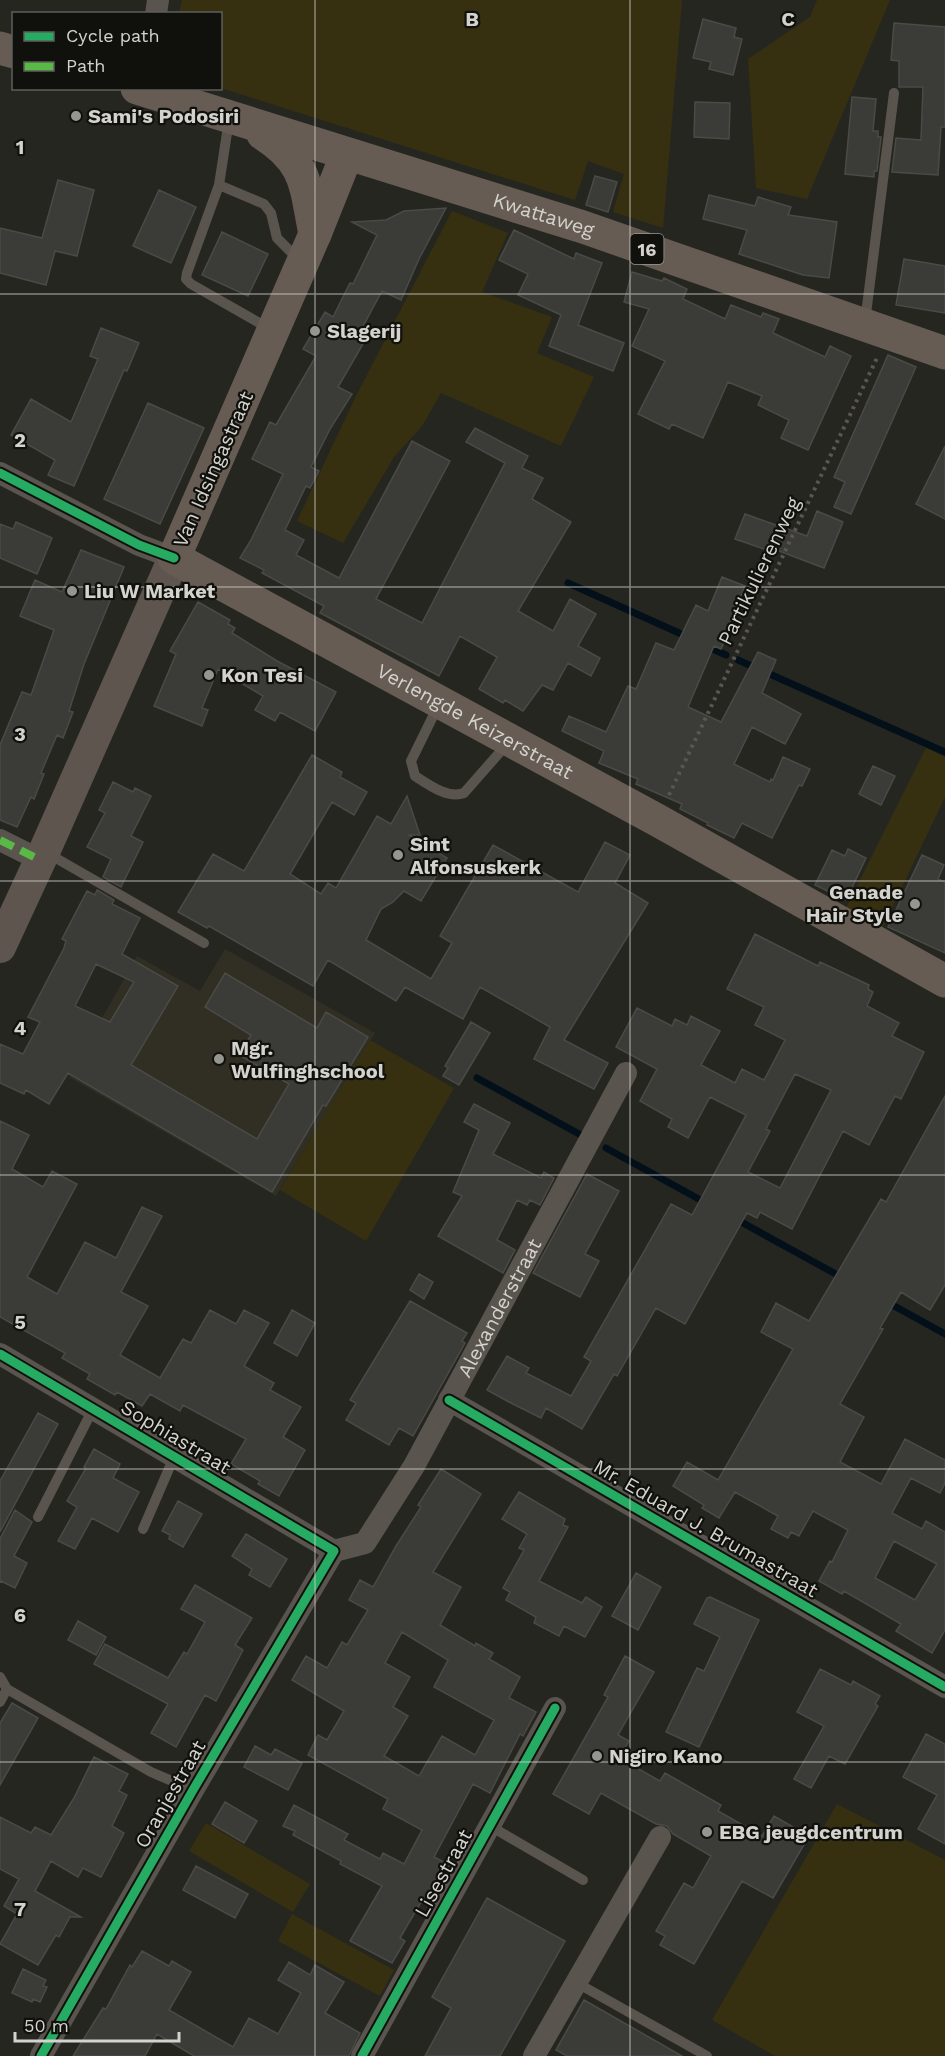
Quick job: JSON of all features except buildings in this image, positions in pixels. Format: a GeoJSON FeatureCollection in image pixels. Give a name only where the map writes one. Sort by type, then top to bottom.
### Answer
{"type":"FeatureCollection","features":[{"type":"Feature","properties":{"kind":"main road","name":"Kwattaweg"},"geometry":{"type":"LineString","coordinates":[[142,90],[583,227],[945,353]]}},
{"type":"Feature","properties":{"kind":"main road"},"geometry":{"type":"LineString","coordinates":[[237,120],[280,146],[295,161],[306,188],[309,248]]}},
{"type":"Feature","properties":{"kind":"main road","name":"Van Idsingastraat"},"geometry":{"type":"LineString","coordinates":[[0,946],[174,558],[309,248],[347,154]]}},
{"type":"Feature","properties":{"kind":"main road","name":"Verlengde Keizerstraat"},"geometry":{"type":"LineString","coordinates":[[174,558],[657,820],[945,981]]}},
{"type":"Feature","properties":{"kind":"street","name":"Verlengde Keizerstraat"},"geometry":{"type":"LineString","coordinates":[[0,472],[139,545],[174,558]]}},
{"type":"Feature","properties":{"kind":"street"},"geometry":{"type":"LineString","coordinates":[[0,840],[42,856]]}},
{"type":"Feature","properties":{"kind":"street","name":"Alexanderstraat"},"geometry":{"type":"LineString","coordinates":[[334,1551],[365,1543],[414,1466],[626,1073]]}},
{"type":"Feature","properties":{"kind":"street","name":"Sophiastraat"},"geometry":{"type":"LineString","coordinates":[[0,1354],[334,1551]]}},
{"type":"Feature","properties":{"kind":"street","name":"Mr. Eduard J. Brumastraat"},"geometry":{"type":"LineString","coordinates":[[449,1400],[945,1688]]}},
{"type":"Feature","properties":{"kind":"street","name":"Oranjestraat"},"geometry":{"type":"LineString","coordinates":[[41,2056],[193,1790],[334,1551]]}},
{"type":"Feature","properties":{"kind":"street","name":"Lisestraat"},"geometry":{"type":"LineString","coordinates":[[363,2056],[555,1708]]}},
{"type":"Feature","properties":{"kind":"street"},"geometry":{"type":"LineString","coordinates":[[534,2056],[660,1837]]}},
{"type":"Feature","properties":{"kind":"lane"},"geometry":{"type":"LineString","coordinates":[[877,330],[894,93]]}},
{"type":"Feature","properties":{"kind":"lane"},"geometry":{"type":"LineString","coordinates":[[237,120],[219,185],[186,279],[273,331]]}},
{"type":"Feature","properties":{"kind":"lane"},"geometry":{"type":"LineString","coordinates":[[219,185],[264,204],[271,213],[280,241],[309,248]]}},
{"type":"Feature","properties":{"kind":"lane"},"geometry":{"type":"LineString","coordinates":[[440,703],[411,761],[416,776],[426,783],[453,795],[464,794],[510,740]]}},
{"type":"Feature","properties":{"kind":"lane"},"geometry":{"type":"LineString","coordinates":[[42,856],[204,943]]}},
{"type":"Feature","properties":{"kind":"lane"},"geometry":{"type":"LineString","coordinates":[[38,1517],[93,1409]]}},
{"type":"Feature","properties":{"kind":"lane"},"geometry":{"type":"LineString","coordinates":[[143,1528],[174,1457]]}},
{"type":"Feature","properties":{"kind":"lane"},"geometry":{"type":"LineString","coordinates":[[0,1677],[7,1689],[151,1772],[193,1790]]}},
{"type":"Feature","properties":{"kind":"lane"},"geometry":{"type":"LineString","coordinates":[[0,1702],[7,1689]]}},
{"type":"Feature","properties":{"kind":"lane"},"geometry":{"type":"LineString","coordinates":[[490,1826],[583,1880]]}},
{"type":"Feature","properties":{"kind":"lane"},"geometry":{"type":"LineString","coordinates":[[577,1983],[707,2056]]}},
{"type":"Feature","properties":{"kind":"shaded area"},"geometry":{"type":"Polygon","coordinates":[[[182,0],[682,0],[663,228],[613,212],[624,174],[588,161],[575,200],[222,88],[222,12],[179,12],[182,0]]]}},
{"type":"Feature","properties":{"kind":"shaded area"},"geometry":{"type":"Polygon","coordinates":[[[817,0],[890,0],[807,199],[756,188],[748,59],[810,17],[817,0]]]}},
{"type":"Feature","properties":{"kind":"shaded area"},"geometry":{"type":"Polygon","coordinates":[[[452,211],[508,233],[482,292],[552,317],[537,353],[594,377],[561,446],[441,393],[422,426],[394,457],[343,543],[297,521],[356,396],[452,211]]]}},
{"type":"Feature","properties":{"kind":"shaded area"},"geometry":{"type":"Polygon","coordinates":[[[926,748],[945,757],[945,797],[881,931],[845,910],[926,748]]]}},
{"type":"Feature","properties":{"kind":"shaded area","name":"Mgr. Wulfinghschool"},"geometry":{"type":"Polygon","coordinates":[[[225,949],[375,1033],[276,1196],[69,1077],[137,956],[200,991],[225,949]]]}},
{"type":"Feature","properties":{"kind":"shaded area"},"geometry":{"type":"Polygon","coordinates":[[[370,1040],[454,1088],[366,1241],[280,1190],[370,1040]]]}},
{"type":"Feature","properties":{"kind":"shaded area"},"geometry":{"type":"Polygon","coordinates":[[[837,1804],[945,1860],[945,2056],[775,2056],[712,2020],[837,1804]]]}},
{"type":"Feature","properties":{"kind":"shaded area"},"geometry":{"type":"Polygon","coordinates":[[[206,1823],[310,1884],[293,1912],[189,1851],[206,1823]]]}},
{"type":"Feature","properties":{"kind":"shaded area"},"geometry":{"type":"Polygon","coordinates":[[[292,1914],[394,1970],[380,1996],[278,1941],[292,1914]]]}},
{"type":"Feature","properties":{"kind":"waterway"},"geometry":{"type":"LineString","coordinates":[[568,583],[688,637]]}},
{"type":"Feature","properties":{"kind":"waterway"},"geometry":{"type":"LineString","coordinates":[[706,646],[726,655]]}},
{"type":"Feature","properties":{"kind":"waterway"},"geometry":{"type":"LineString","coordinates":[[738,660],[945,752]]}},
{"type":"Feature","properties":{"kind":"waterway"},"geometry":{"type":"LineString","coordinates":[[477,1078],[581,1135]]}},
{"type":"Feature","properties":{"kind":"waterway"},"geometry":{"type":"LineString","coordinates":[[606,1148],[706,1203]]}},
{"type":"Feature","properties":{"kind":"waterway"},"geometry":{"type":"LineString","coordinates":[[734,1218],[843,1278]]}},
{"type":"Feature","properties":{"kind":"waterway"},"geometry":{"type":"LineString","coordinates":[[887,1302],[945,1334]]}},
{"type":"Feature","properties":{"kind":"marked path"},"geometry":{"type":"LineString","coordinates":[[0,840],[40,860]]}},
{"type":"Feature","properties":{"kind":"cycle path"},"geometry":{"type":"LineString","coordinates":[[0,473],[139,545],[174,558]]}},
{"type":"Feature","properties":{"kind":"cycle path"},"geometry":{"type":"LineString","coordinates":[[0,1354],[334,1551],[193,1790],[41,2056]]}},
{"type":"Feature","properties":{"kind":"cycle path"},"geometry":{"type":"LineString","coordinates":[[449,1400],[945,1687]]}},
{"type":"Feature","properties":{"kind":"cycle path"},"geometry":{"type":"LineString","coordinates":[[362,2056],[555,1708]]}},
{"type":"Feature","properties":{"kind":"place","name":"Sami's Podosiri"},"geometry":{"type":"Point","coordinates":[76,116]}},
{"type":"Feature","properties":{"kind":"place","name":"Slagerij"},"geometry":{"type":"Point","coordinates":[315,331]}},
{"type":"Feature","properties":{"kind":"place","name":"Liu W Market"},"geometry":{"type":"Point","coordinates":[72,591]}},
{"type":"Feature","properties":{"kind":"place","name":"Kon Tesi"},"geometry":{"type":"Point","coordinates":[209,675]}},
{"type":"Feature","properties":{"kind":"place","name":"Sint Alfonsuskerk"},"geometry":{"type":"Point","coordinates":[398,855]}},
{"type":"Feature","properties":{"kind":"place","name":"Genade Hair Style"},"geometry":{"type":"Point","coordinates":[915,904]}},
{"type":"Feature","properties":{"kind":"place","name":"Mgr. Wulfinghschool"},"geometry":{"type":"Point","coordinates":[219,1059]}},
{"type":"Feature","properties":{"kind":"place","name":"Nigiro Kano"},"geometry":{"type":"Point","coordinates":[597,1756]}},
{"type":"Feature","properties":{"kind":"place","name":"EBG jeugdcentrum"},"geometry":{"type":"Point","coordinates":[707,1832]}}]}
